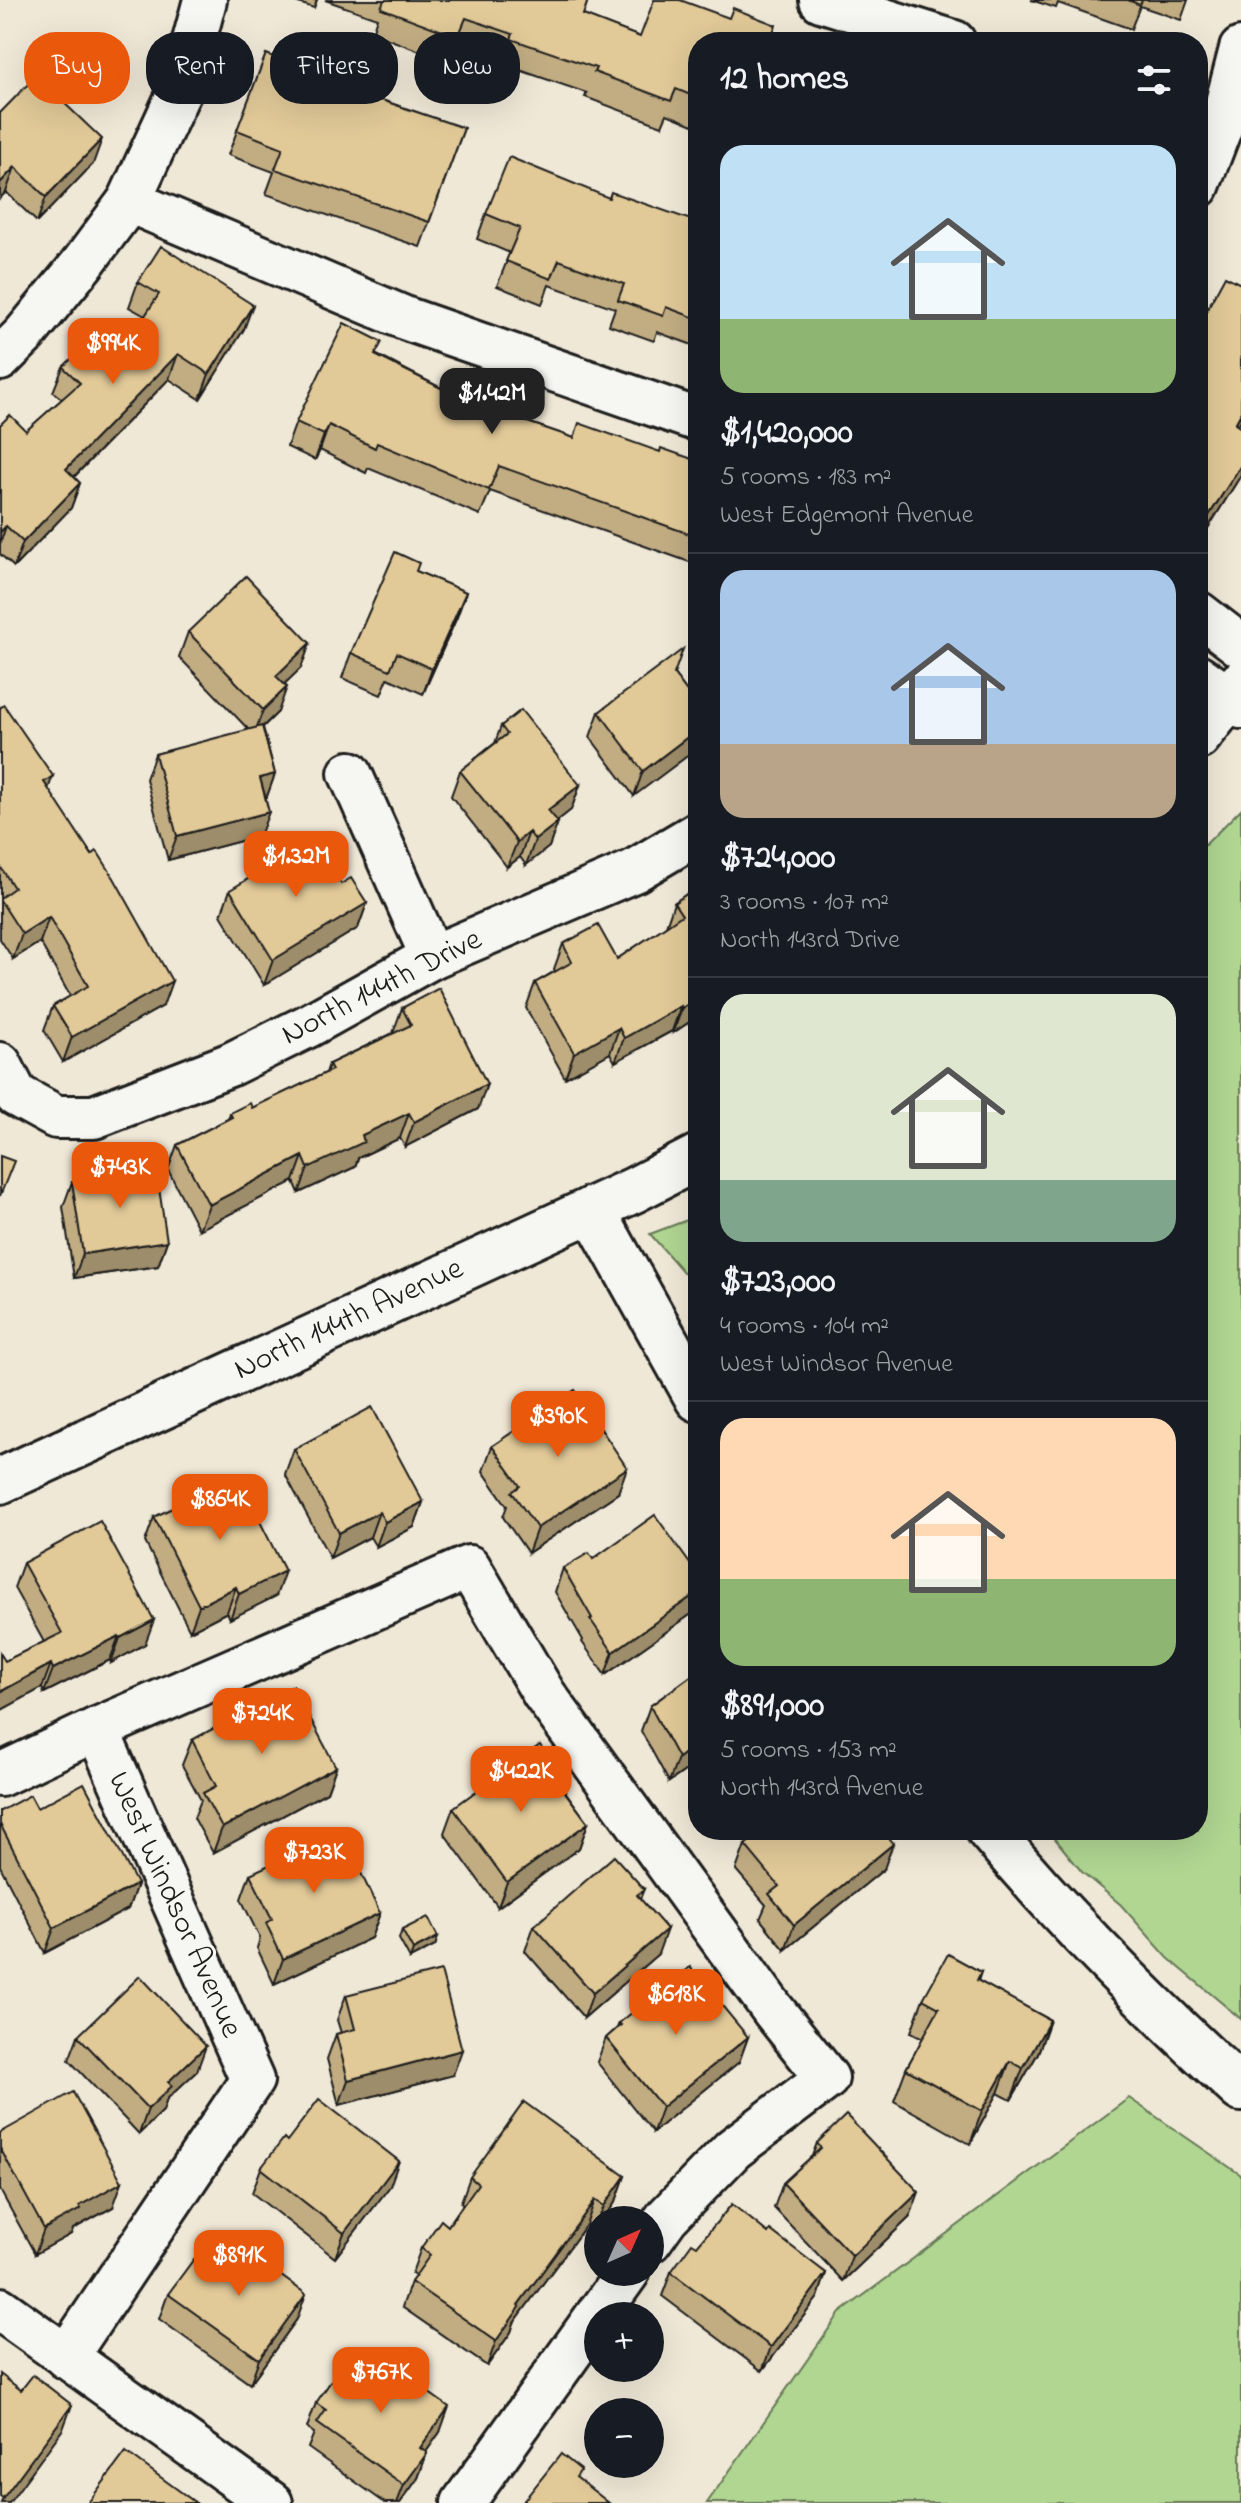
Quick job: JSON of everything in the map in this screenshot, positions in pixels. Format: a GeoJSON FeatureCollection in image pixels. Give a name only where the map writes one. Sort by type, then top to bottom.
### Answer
{"type":"FeatureCollection","features":[{"type":"Feature","properties":{"kind":"main road"},"geometry":{"type":"LineString","coordinates":[[1208,722],[1228,691]]}},
{"type":"Feature","properties":{"kind":"main road","name":"North 144th Avenue"},"geometry":{"type":"LineString","coordinates":[[0,1481],[688,1162]]}},
{"type":"Feature","properties":{"kind":"main road"},"geometry":{"type":"LineString","coordinates":[[592,1209],[688,1381]]}},
{"type":"Feature","properties":{"kind":"main road"},"geometry":{"type":"LineString","coordinates":[[997,1840],[1046,1899],[1241,2089]]}},
{"type":"Feature","properties":{"kind":"street"},"geometry":{"type":"LineString","coordinates":[[8,335],[83,263],[129,201],[182,86],[205,0]]}},
{"type":"Feature","properties":{"kind":"street"},"geometry":{"type":"LineString","coordinates":[[821,0],[922,32]]}},
{"type":"Feature","properties":{"kind":"street"},"geometry":{"type":"LineString","coordinates":[[1210,122],[1241,49]]}},
{"type":"Feature","properties":{"kind":"street"},"geometry":{"type":"LineString","coordinates":[[129,201],[407,319],[688,417]]}},
{"type":"Feature","properties":{"kind":"street"},"geometry":{"type":"LineString","coordinates":[[1208,621],[1241,646]]}},
{"type":"Feature","properties":{"kind":"street"},"geometry":{"type":"LineString","coordinates":[[350,773],[432,957]]}},
{"type":"Feature","properties":{"kind":"street","name":"North 144th Drive"},"geometry":{"type":"LineString","coordinates":[[0,1064],[16,1095],[56,1117],[94,1117],[229,1065],[308,1026],[432,957],[634,871],[688,839]]}},
{"type":"Feature","properties":{"kind":"street"},"geometry":{"type":"LineString","coordinates":[[0,1775],[97,1729],[469,1567],[544,1694],[773,2010],[827,2078],[733,2149],[664,2221]]}},
{"type":"Feature","properties":{"kind":"street","name":"West Windsor Avenue"},"geometry":{"type":"LineString","coordinates":[[66,2357],[252,2080],[97,1729]]}},
{"type":"Feature","properties":{"kind":"street"},"geometry":{"type":"LineString","coordinates":[[463,2503],[618,2286]]}},
{"type":"Feature","properties":{"kind":"street"},"geometry":{"type":"LineString","coordinates":[[0,2309],[271,2503]]}},
{"type":"Feature","properties":{"kind":"green space"},"geometry":{"type":"Polygon","coordinates":[[[1241,809],[1241,2019],[1168,1958],[1121,1905],[1082,1872],[1056,1840],[1208,1840],[1208,842],[1241,809]]]}},
{"type":"Feature","properties":{"kind":"green space"},"geometry":{"type":"Polygon","coordinates":[[[688,1220],[688,1278],[650,1234],[688,1220]]]}},
{"type":"Feature","properties":{"kind":"green space"},"geometry":{"type":"Polygon","coordinates":[[[1129,2098],[1241,2175],[1241,2503],[707,2503],[840,2313],[1129,2098]]]}},
{"type":"Feature","properties":{"kind":"building"},"geometry":{"type":"Polygon","coordinates":[[[384,0],[588,0],[583,15],[640,37],[654,0],[680,0],[729,18],[733,8],[776,25],[773,32],[688,32],[688,94],[676,89],[671,101],[594,72],[596,68],[520,42],[520,32],[507,32],[466,18],[460,32],[445,32],[381,8],[384,0]]]}},
{"type":"Feature","properties":{"kind":"building"},"geometry":{"type":"Polygon","coordinates":[[[266,54],[270,56],[270,104],[393,104],[464,128],[429,222],[275,169],[283,148],[237,130],[247,104],[254,104],[254,85],[266,54]]]}},
{"type":"Feature","properties":{"kind":"building"},"geometry":{"type":"Polygon","coordinates":[[[24,88],[24,104],[65,104],[102,139],[46,197],[15,167],[0,183],[0,113],[24,88]]]}},
{"type":"Feature","properties":{"kind":"building"},"geometry":{"type":"Polygon","coordinates":[[[509,157],[609,198],[611,192],[688,219],[688,315],[666,307],[663,316],[618,300],[624,284],[559,260],[551,279],[506,261],[520,228],[486,214],[509,157]]]}},
{"type":"Feature","properties":{"kind":"building"},"geometry":{"type":"Polygon","coordinates":[[[161,246],[253,305],[209,374],[178,354],[66,469],[80,483],[23,542],[6,526],[0,532],[0,425],[10,415],[26,431],[80,383],[63,367],[95,336],[105,347],[117,335],[126,345],[159,294],[138,282],[161,246]]]}},
{"type":"Feature","properties":{"kind":"building"},"geometry":{"type":"Polygon","coordinates":[[[1225,276],[1241,284],[1241,413],[1235,424],[1241,428],[1241,465],[1208,517],[1208,307],[1225,276]]]}},
{"type":"Feature","properties":{"kind":"building"},"geometry":{"type":"Polygon","coordinates":[[[344,323],[382,342],[375,355],[441,388],[443,382],[481,398],[488,381],[527,398],[518,419],[574,438],[579,423],[660,452],[661,448],[688,457],[688,533],[499,466],[489,490],[377,443],[375,448],[329,425],[324,435],[296,422],[344,323]]]}},
{"type":"Feature","properties":{"kind":"building"},"geometry":{"type":"Polygon","coordinates":[[[395,552],[419,563],[416,571],[466,592],[432,669],[397,653],[390,670],[351,653],[395,552]]]}},
{"type":"Feature","properties":{"kind":"building"},"geometry":{"type":"Polygon","coordinates":[[[246,576],[310,643],[276,676],[287,687],[263,710],[188,632],[246,576]]]}},
{"type":"Feature","properties":{"kind":"building"},"geometry":{"type":"Polygon","coordinates":[[[683,649],[674,674],[688,693],[688,737],[643,771],[599,712],[683,649]]]}},
{"type":"Feature","properties":{"kind":"building"},"geometry":{"type":"Polygon","coordinates":[[[4,705],[53,776],[44,782],[92,855],[97,851],[172,981],[72,1037],[53,1006],[88,986],[49,917],[22,934],[0,900],[14,888],[0,866],[0,708],[4,705]]]}},
{"type":"Feature","properties":{"kind":"building"},"geometry":{"type":"Polygon","coordinates":[[[521,710],[580,785],[548,810],[558,822],[535,840],[529,832],[517,842],[460,771],[507,734],[501,726],[521,710]]]}},
{"type":"Feature","properties":{"kind":"building"},"geometry":{"type":"Polygon","coordinates":[[[262,726],[275,774],[260,778],[269,812],[177,836],[155,754],[262,726]]]}},
{"type":"Feature","properties":{"kind":"building"},"geometry":{"type":"Polygon","coordinates":[[[313,839],[341,884],[351,878],[367,903],[273,960],[230,890],[313,839]]]}},
{"type":"Feature","properties":{"kind":"building"},"geometry":{"type":"Polygon","coordinates":[[[688,893],[688,1004],[624,1038],[619,1028],[574,1053],[535,983],[572,962],[563,944],[598,925],[617,959],[682,915],[674,903],[688,893]]]}},
{"type":"Feature","properties":{"kind":"building"},"geometry":{"type":"Polygon","coordinates":[[[439,988],[487,1084],[414,1122],[409,1113],[362,1135],[364,1142],[308,1168],[303,1156],[209,1205],[177,1145],[232,1117],[230,1113],[250,1103],[252,1108],[332,1070],[329,1064],[411,1025],[402,1008],[439,988]]]}},
{"type":"Feature","properties":{"kind":"building"},"geometry":{"type":"Polygon","coordinates":[[[0,1156],[14,1161],[0,1196],[0,1156]]]}},
{"type":"Feature","properties":{"kind":"building"},"geometry":{"type":"Polygon","coordinates":[[[155,1162],[167,1241],[83,1254],[72,1182],[119,1175],[118,1168],[155,1162]]]}},
{"type":"Feature","properties":{"kind":"building"},"geometry":{"type":"Polygon","coordinates":[[[575,1390],[627,1468],[537,1528],[512,1492],[520,1486],[492,1446],[575,1390]]]}},
{"type":"Feature","properties":{"kind":"building"},"geometry":{"type":"Polygon","coordinates":[[[372,1407],[423,1502],[385,1522],[379,1512],[339,1533],[294,1449],[372,1407]]]}},
{"type":"Feature","properties":{"kind":"building"},"geometry":{"type":"Polygon","coordinates":[[[237,1476],[285,1571],[239,1594],[236,1587],[199,1606],[154,1517],[237,1476]]]}},
{"type":"Feature","properties":{"kind":"building"},"geometry":{"type":"Polygon","coordinates":[[[655,1515],[688,1561],[688,1599],[613,1652],[590,1619],[563,1568],[589,1553],[593,1559],[655,1515]]]}},
{"type":"Feature","properties":{"kind":"building"},"geometry":{"type":"Polygon","coordinates":[[[100,1521],[154,1620],[53,1669],[51,1664],[0,1692],[0,1653],[5,1661],[62,1633],[23,1563],[100,1521]]]}},
{"type":"Feature","properties":{"kind":"building"},"geometry":{"type":"Polygon","coordinates":[[[688,1678],[688,1750],[678,1758],[650,1706],[688,1678]]]}},
{"type":"Feature","properties":{"kind":"building"},"geometry":{"type":"Polygon","coordinates":[[[293,1686],[336,1767],[222,1828],[203,1793],[216,1786],[192,1740],[293,1686]]]}},
{"type":"Feature","properties":{"kind":"building"},"geometry":{"type":"Polygon","coordinates":[[[540,1745],[564,1779],[559,1784],[588,1823],[507,1882],[453,1808],[540,1745]]]}},
{"type":"Feature","properties":{"kind":"building"},"geometry":{"type":"Polygon","coordinates":[[[84,1783],[137,1884],[54,1928],[0,1824],[0,1811],[30,1795],[37,1808],[84,1783]]]}},
{"type":"Feature","properties":{"kind":"building"},"geometry":{"type":"Polygon","coordinates":[[[341,1831],[380,1913],[283,1959],[266,1923],[272,1919],[250,1874],[341,1831]]]}},
{"type":"Feature","properties":{"kind":"building"},"geometry":{"type":"Polygon","coordinates":[[[751,1840],[890,1840],[893,1844],[794,1925],[769,1894],[779,1886],[745,1845],[751,1840]]]}},
{"type":"Feature","properties":{"kind":"building"},"geometry":{"type":"Polygon","coordinates":[[[614,1856],[644,1889],[637,1895],[667,1929],[593,1993],[534,1926],[614,1856]]]}},
{"type":"Feature","properties":{"kind":"building"},"geometry":{"type":"Polygon","coordinates":[[[428,1917],[438,1937],[413,1950],[402,1930],[428,1917]]]}},
{"type":"Feature","properties":{"kind":"building"},"geometry":{"type":"Polygon","coordinates":[[[948,1954],[981,1972],[977,1980],[1050,2020],[1023,2068],[1010,2061],[982,2111],[906,2069],[939,2008],[923,1999],[948,1954]]]}},
{"type":"Feature","properties":{"kind":"building"},"geometry":{"type":"Polygon","coordinates":[[[690,1967],[748,2037],[662,2107],[606,2038],[621,2025],[619,2023],[690,1967]]]}},
{"type":"Feature","properties":{"kind":"building"},"geometry":{"type":"Polygon","coordinates":[[[441,1971],[462,2050],[348,2080],[336,2034],[355,2029],[346,1995],[441,1971]]]}},
{"type":"Feature","properties":{"kind":"building"},"geometry":{"type":"Polygon","coordinates":[[[140,1976],[206,2046],[168,2082],[172,2086],[148,2109],[78,2036],[140,1976]]]}},
{"type":"Feature","properties":{"kind":"building"},"geometry":{"type":"Polygon","coordinates":[[[73,2092],[122,2182],[44,2229],[0,2148],[0,2133],[73,2092]]]}},
{"type":"Feature","properties":{"kind":"building"},"geometry":{"type":"Polygon","coordinates":[[[319,2099],[399,2161],[344,2233],[261,2168],[284,2138],[287,2141],[319,2099]]]}},
{"type":"Feature","properties":{"kind":"building"},"geometry":{"type":"Polygon","coordinates":[[[524,2102],[625,2176],[604,2206],[595,2200],[591,2206],[584,2206],[584,2215],[518,2305],[520,2307],[496,2341],[411,2282],[430,2255],[421,2248],[441,2220],[448,2226],[478,2184],[470,2177],[524,2102]]]}},
{"type":"Feature","properties":{"kind":"building"},"geometry":{"type":"Polygon","coordinates":[[[846,2115],[919,2192],[852,2256],[783,2183],[821,2148],[817,2143],[846,2115]]]}},
{"type":"Feature","properties":{"kind":"building"},"geometry":{"type":"Polygon","coordinates":[[[732,2204],[826,2273],[771,2347],[671,2272],[692,2243],[697,2246],[732,2204]]]}},
{"type":"Feature","properties":{"kind":"building"},"geometry":{"type":"Polygon","coordinates":[[[230,2239],[306,2294],[259,2359],[168,2294],[194,2259],[208,2270],[230,2239]]]}},
{"type":"Feature","properties":{"kind":"building"},"geometry":{"type":"Polygon","coordinates":[[[367,2349],[449,2407],[420,2448],[427,2453],[404,2485],[317,2423],[326,2410],[316,2403],[342,2365],[351,2371],[367,2349]]]}},
{"type":"Feature","properties":{"kind":"building"},"geometry":{"type":"Polygon","coordinates":[[[0,2374],[21,2390],[33,2375],[72,2405],[3,2498],[0,2496],[0,2374]]]}},
{"type":"Feature","properties":{"kind":"building"},"geometry":{"type":"Polygon","coordinates":[[[126,2452],[196,2503],[88,2503],[126,2452]]]}},
{"type":"Feature","properties":{"kind":"building"},"geometry":{"type":"Polygon","coordinates":[[[561,2454],[581,2470],[576,2477],[609,2503],[522,2503],[561,2454]]]}}]}
